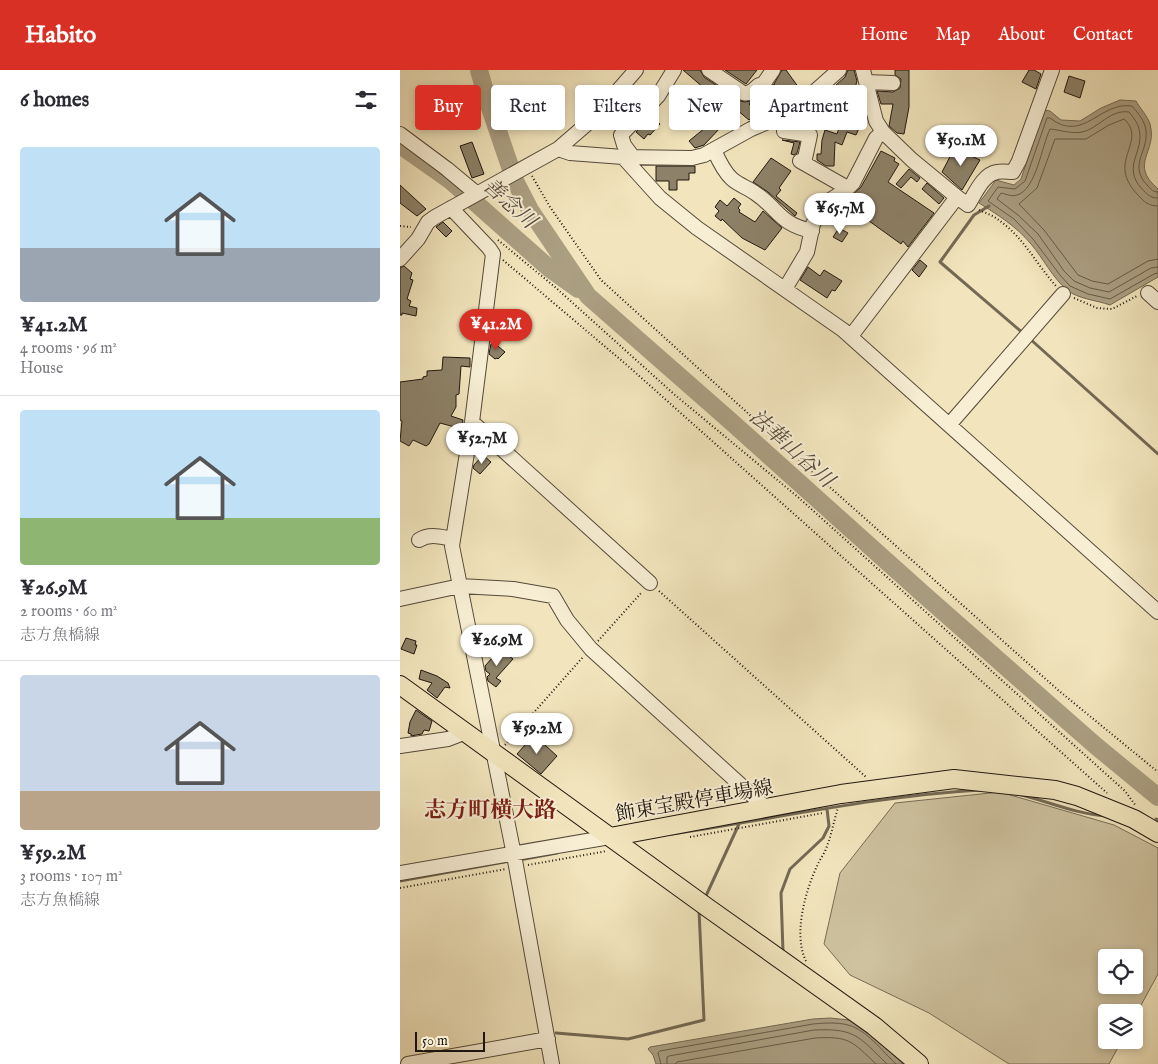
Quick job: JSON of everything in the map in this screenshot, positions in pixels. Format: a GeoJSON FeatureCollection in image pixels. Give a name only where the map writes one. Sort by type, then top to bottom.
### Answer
{"type":"FeatureCollection","features":[{"type":"Feature","properties":{"kind":"main road"},"geometry":{"type":"LineString","coordinates":[[400,685],[616,841]]}},
{"type":"Feature","properties":{"kind":"main road","name":"飾東宝殿停車場線"},"geometry":{"type":"LineString","coordinates":[[616,841],[766,808],[841,794],[954,778],[1055,790],[1099,804],[1134,819],[1158,833]]}},
{"type":"Feature","properties":{"kind":"main road","name":"飾東宝殿停車場線"},"geometry":{"type":"LineString","coordinates":[[616,841],[801,976],[874,1026],[919,1064]]}},
{"type":"Feature","properties":{"kind":"street"},"geometry":{"type":"LineString","coordinates":[[400,260],[418,239],[428,222],[558,149],[595,117],[636,70]]}},
{"type":"Feature","properties":{"kind":"street"},"geometry":{"type":"LineString","coordinates":[[674,70],[658,96],[621,135],[628,157],[668,204],[697,228],[850,336],[1158,612]]}},
{"type":"Feature","properties":{"kind":"street"},"geometry":{"type":"LineString","coordinates":[[709,70],[743,93],[750,92]]}},
{"type":"Feature","properties":{"kind":"street"},"geometry":{"type":"LineString","coordinates":[[763,85],[773,70]]}},
{"type":"Feature","properties":{"kind":"street"},"geometry":{"type":"LineString","coordinates":[[822,85],[839,70]]}},
{"type":"Feature","properties":{"kind":"street"},"geometry":{"type":"LineString","coordinates":[[850,336],[962,201],[985,178],[997,172],[1014,172],[1020,161],[1048,72]]}},
{"type":"Feature","properties":{"kind":"street"},"geometry":{"type":"LineString","coordinates":[[893,83],[865,76],[876,121],[882,132],[898,148],[962,201]]}},
{"type":"Feature","properties":{"kind":"street"},"geometry":{"type":"LineString","coordinates":[[558,149],[570,153],[628,157],[692,158],[704,155],[750,130]]}},
{"type":"Feature","properties":{"kind":"street"},"geometry":{"type":"LineString","coordinates":[[784,130],[810,135],[802,162],[844,186],[846,190]]}},
{"type":"Feature","properties":{"kind":"street"},"geometry":{"type":"LineString","coordinates":[[785,289],[805,257],[813,224],[824,204],[846,190],[853,182],[876,138],[882,132]]}},
{"type":"Feature","properties":{"kind":"street"},"geometry":{"type":"LineString","coordinates":[[400,134],[447,169],[476,194]]}},
{"type":"Feature","properties":{"kind":"street"},"geometry":{"type":"LineString","coordinates":[[714,150],[731,179],[756,194],[780,217],[794,226],[812,231]]}},
{"type":"Feature","properties":{"kind":"street"},"geometry":{"type":"LineString","coordinates":[[455,206],[490,248],[492,254],[472,422],[452,546],[494,752],[552,1064]]}},
{"type":"Feature","properties":{"kind":"street"},"geometry":{"type":"LineString","coordinates":[[949,425],[1063,294]]}},
{"type":"Feature","properties":{"kind":"street"},"geometry":{"type":"LineString","coordinates":[[472,422],[650,583]]}},
{"type":"Feature","properties":{"kind":"street"},"geometry":{"type":"LineString","coordinates":[[419,540],[426,536],[453,539]]}},
{"type":"Feature","properties":{"kind":"street"},"geometry":{"type":"LineString","coordinates":[[400,599],[460,586],[513,588],[553,596],[567,620],[591,649],[766,808]]}},
{"type":"Feature","properties":{"kind":"street"},"geometry":{"type":"LineString","coordinates":[[400,746],[448,739],[466,732]]}},
{"type":"Feature","properties":{"kind":"street"},"geometry":{"type":"LineString","coordinates":[[400,873],[515,862],[616,841]]}},
{"type":"Feature","properties":{"kind":"street"},"geometry":{"type":"LineString","coordinates":[[408,1064],[548,1039]]}},
{"type":"Feature","properties":{"kind":"path"},"geometry":{"type":"LineString","coordinates":[[526,168],[550,207],[601,280],[1058,690],[1158,772]]}},
{"type":"Feature","properties":{"kind":"path"},"geometry":{"type":"LineString","coordinates":[[962,201],[1000,220],[1025,244],[1044,272],[1063,294],[1097,308],[1112,309],[1143,293],[1153,297]]}},
{"type":"Feature","properties":{"kind":"path"},"geometry":{"type":"LineString","coordinates":[[497,239],[555,287],[675,395],[800,498],[1125,790],[1137,806]]}},
{"type":"Feature","properties":{"kind":"path"},"geometry":{"type":"LineString","coordinates":[[492,254],[509,264],[598,340],[1113,797]]}},
{"type":"Feature","properties":{"kind":"path"},"geometry":{"type":"LineString","coordinates":[[494,752],[502,748],[650,583],[878,788]]}},
{"type":"Feature","properties":{"kind":"path"},"geometry":{"type":"LineString","coordinates":[[801,976],[808,967],[802,945],[801,919],[816,866],[827,846],[841,794]]}},
{"type":"Feature","properties":{"kind":"path"},"geometry":{"type":"LineString","coordinates":[[400,888],[515,862]]}},
{"type":"Feature","properties":{"kind":"shaded area"},"geometry":{"type":"Polygon","coordinates":[[[1000,792],[1114,825],[1158,848],[1158,974],[1142,1004],[1098,1004],[1098,1049],[1117,1049],[1109,1064],[1009,1064],[929,1013],[850,975],[824,944],[840,873],[895,803],[1000,792]]]}},
{"type":"Feature","properties":{"kind":"water"},"geometry":{"type":"Polygon","coordinates":[[[1120,100],[1136,101],[1150,124],[1150,143],[1144,165],[1149,180],[1158,189],[1158,277],[1110,305],[1082,297],[1067,290],[1019,232],[979,203],[996,180],[1014,185],[1021,179],[1044,110],[1050,111],[1061,120],[1080,121],[1101,108],[1120,100]]]}},
{"type":"Feature","properties":{"kind":"water"},"geometry":{"type":"Polygon","coordinates":[[[813,1019],[849,1020],[863,1026],[903,1064],[656,1064],[653,1055],[648,1049],[650,1047],[813,1019]]]}},
{"type":"Feature","properties":{"kind":"building"},"geometry":{"type":"Polygon","coordinates":[[[683,70],[700,70],[704,77],[716,85],[700,85],[683,70]]]}},
{"type":"Feature","properties":{"kind":"building"},"geometry":{"type":"Polygon","coordinates":[[[725,70],[757,70],[746,84],[725,70]]]}},
{"type":"Feature","properties":{"kind":"building"},"geometry":{"type":"Polygon","coordinates":[[[782,70],[786,70],[797,85],[775,85],[782,70]]]}},
{"type":"Feature","properties":{"kind":"building"},"geometry":{"type":"Polygon","coordinates":[[[848,70],[854,70],[857,81],[856,85],[836,85],[845,77],[848,70]]]}},
{"type":"Feature","properties":{"kind":"building"},"geometry":{"type":"Polygon","coordinates":[[[895,70],[909,70],[909,107],[904,134],[897,133],[889,126],[893,104],[881,104],[877,91],[893,92],[900,88],[901,79],[895,75],[895,70]]]}},
{"type":"Feature","properties":{"kind":"building"},"geometry":{"type":"Polygon","coordinates":[[[1029,70],[1034,70],[1041,74],[1036,89],[1022,82],[1029,70]]]}},
{"type":"Feature","properties":{"kind":"building"},"geometry":{"type":"Polygon","coordinates":[[[1069,76],[1085,81],[1080,98],[1064,92],[1069,76]]]}},
{"type":"Feature","properties":{"kind":"building"},"geometry":{"type":"Polygon","coordinates":[[[740,101],[750,101],[749,120],[740,112],[740,101]]]}},
{"type":"Feature","properties":{"kind":"building"},"geometry":{"type":"Polygon","coordinates":[[[638,130],[655,130],[644,139],[636,132],[638,130]]]}},
{"type":"Feature","properties":{"kind":"building"},"geometry":{"type":"Polygon","coordinates":[[[703,130],[718,130],[704,145],[695,148],[689,141],[703,130]]]}},
{"type":"Feature","properties":{"kind":"building"},"geometry":{"type":"Polygon","coordinates":[[[825,130],[837,134],[838,130],[858,130],[856,135],[847,132],[842,145],[835,142],[834,166],[826,166],[817,160],[817,154],[821,154],[825,130]]]}},
{"type":"Feature","properties":{"kind":"building"},"geometry":{"type":"Polygon","coordinates":[[[782,140],[800,142],[797,153],[791,154],[794,143],[782,140]]]}},
{"type":"Feature","properties":{"kind":"building"},"geometry":{"type":"Polygon","coordinates":[[[472,142],[484,174],[472,178],[460,146],[472,142]]]}},
{"type":"Feature","properties":{"kind":"building"},"geometry":{"type":"Polygon","coordinates":[[[962,144],[970,148],[967,154],[980,160],[962,190],[942,172],[954,149],[960,151],[962,144]]]}},
{"type":"Feature","properties":{"kind":"building"},"geometry":{"type":"Polygon","coordinates":[[[881,151],[895,158],[894,161],[899,164],[888,182],[934,213],[908,247],[903,241],[901,244],[858,213],[848,199],[861,187],[881,151]]]}},
{"type":"Feature","properties":{"kind":"building"},"geometry":{"type":"Polygon","coordinates":[[[771,158],[791,171],[779,188],[781,190],[776,196],[797,213],[795,216],[768,192],[753,182],[771,158]]]}},
{"type":"Feature","properties":{"kind":"building"},"geometry":{"type":"Polygon","coordinates":[[[656,166],[695,166],[695,173],[689,173],[689,180],[677,180],[677,190],[669,190],[669,181],[656,181],[656,166]]]}},
{"type":"Feature","properties":{"kind":"building"},"geometry":{"type":"Polygon","coordinates":[[[909,169],[920,178],[917,182],[911,177],[901,188],[896,184],[909,169]]]}},
{"type":"Feature","properties":{"kind":"building"},"geometry":{"type":"Polygon","coordinates":[[[927,183],[944,198],[939,204],[922,189],[927,183]]]}},
{"type":"Feature","properties":{"kind":"building"},"geometry":{"type":"Polygon","coordinates":[[[400,185],[426,209],[417,216],[400,203],[400,185]]]}},
{"type":"Feature","properties":{"kind":"building"},"geometry":{"type":"Polygon","coordinates":[[[734,198],[741,204],[738,208],[739,212],[755,222],[763,211],[782,228],[765,250],[742,238],[722,219],[721,221],[715,216],[719,211],[715,207],[720,200],[727,206],[734,198]]]}},
{"type":"Feature","properties":{"kind":"building"},"geometry":{"type":"Polygon","coordinates":[[[443,222],[452,231],[446,237],[436,227],[443,222]]]}},
{"type":"Feature","properties":{"kind":"building"},"geometry":{"type":"Polygon","coordinates":[[[839,228],[848,233],[842,242],[833,237],[839,228]]]}},
{"type":"Feature","properties":{"kind":"building"},"geometry":{"type":"Polygon","coordinates":[[[920,260],[927,266],[919,277],[912,270],[920,260]]]}},
{"type":"Feature","properties":{"kind":"building"},"geometry":{"type":"Polygon","coordinates":[[[404,266],[412,273],[410,279],[413,280],[407,299],[411,301],[409,306],[417,308],[416,316],[402,313],[400,315],[400,268],[404,266]]]}},
{"type":"Feature","properties":{"kind":"building"},"geometry":{"type":"Polygon","coordinates":[[[808,267],[820,276],[824,270],[842,281],[835,291],[832,290],[827,298],[800,280],[808,267]]]}},
{"type":"Feature","properties":{"kind":"building"},"geometry":{"type":"Polygon","coordinates":[[[493,342],[505,352],[498,359],[489,354],[493,342]]]}},
{"type":"Feature","properties":{"kind":"building"},"geometry":{"type":"Polygon","coordinates":[[[443,357],[470,358],[470,367],[461,366],[459,394],[456,395],[456,407],[451,416],[463,420],[462,429],[440,423],[429,444],[426,446],[413,440],[409,446],[400,441],[402,421],[400,420],[400,382],[423,379],[423,377],[427,376],[427,371],[442,370],[443,357]]]}},
{"type":"Feature","properties":{"kind":"building"},"geometry":{"type":"Polygon","coordinates":[[[483,455],[491,462],[480,474],[473,468],[483,455]]]}},
{"type":"Feature","properties":{"kind":"building"},"geometry":{"type":"Polygon","coordinates":[[[406,638],[416,641],[415,645],[417,645],[414,654],[401,649],[406,638]]]}},
{"type":"Feature","properties":{"kind":"building"},"geometry":{"type":"Polygon","coordinates":[[[500,649],[513,659],[496,678],[501,681],[496,687],[488,681],[487,677],[490,674],[486,671],[485,666],[500,649]]]}},
{"type":"Feature","properties":{"kind":"building"},"geometry":{"type":"Polygon","coordinates":[[[421,670],[437,676],[448,683],[450,688],[445,687],[437,698],[427,690],[432,683],[419,679],[421,670]]]}},
{"type":"Feature","properties":{"kind":"building"},"geometry":{"type":"Polygon","coordinates":[[[416,710],[432,721],[429,731],[424,730],[422,734],[411,736],[408,733],[410,722],[416,710]]]}},
{"type":"Feature","properties":{"kind":"building"},"geometry":{"type":"Polygon","coordinates":[[[534,735],[557,756],[541,774],[517,754],[534,735]]]}},
{"type":"Feature","properties":{"kind":"waterway","name":"法華山谷川"},"geometry":{"type":"LineString","coordinates":[[479,70],[515,181],[530,210],[588,296],[1096,746],[1158,797]]}},
{"type":"Feature","properties":{"kind":"waterway","name":"善念川"},"geometry":{"type":"LineString","coordinates":[[400,145],[451,181],[550,269],[578,289]]}},
{"type":"Feature","properties":{"kind":"waterway"},"geometry":{"type":"LineString","coordinates":[[989,206],[974,215],[940,262],[1024,334]]}},
{"type":"Feature","properties":{"kind":"waterway"},"geometry":{"type":"LineString","coordinates":[[1029,338],[1158,454]]}},
{"type":"Feature","properties":{"kind":"waterway"},"geometry":{"type":"LineString","coordinates":[[672,834],[902,797],[980,790]]}},
{"type":"Feature","properties":{"kind":"waterway"},"geometry":{"type":"LineString","coordinates":[[1018,794],[1073,810],[1106,816]]}},
{"type":"Feature","properties":{"kind":"waterway"},"geometry":{"type":"LineString","coordinates":[[783,952],[781,893],[790,869],[823,838],[829,826],[827,809]]}},
{"type":"Feature","properties":{"kind":"waterway"},"geometry":{"type":"LineString","coordinates":[[705,898],[739,824]]}},
{"type":"Feature","properties":{"kind":"waterway"},"geometry":{"type":"LineString","coordinates":[[519,860],[557,853]]}},
{"type":"Feature","properties":{"kind":"waterway"},"geometry":{"type":"LineString","coordinates":[[400,881],[510,861]]}},
{"type":"Feature","properties":{"kind":"waterway"},"geometry":{"type":"LineString","coordinates":[[556,1033],[628,1039],[704,1020],[699,910]]}},
{"type":"Feature","properties":{"kind":"district","name":"志方町横大路"},"geometry":{"type":"Point","coordinates":[490,809]}}]}
